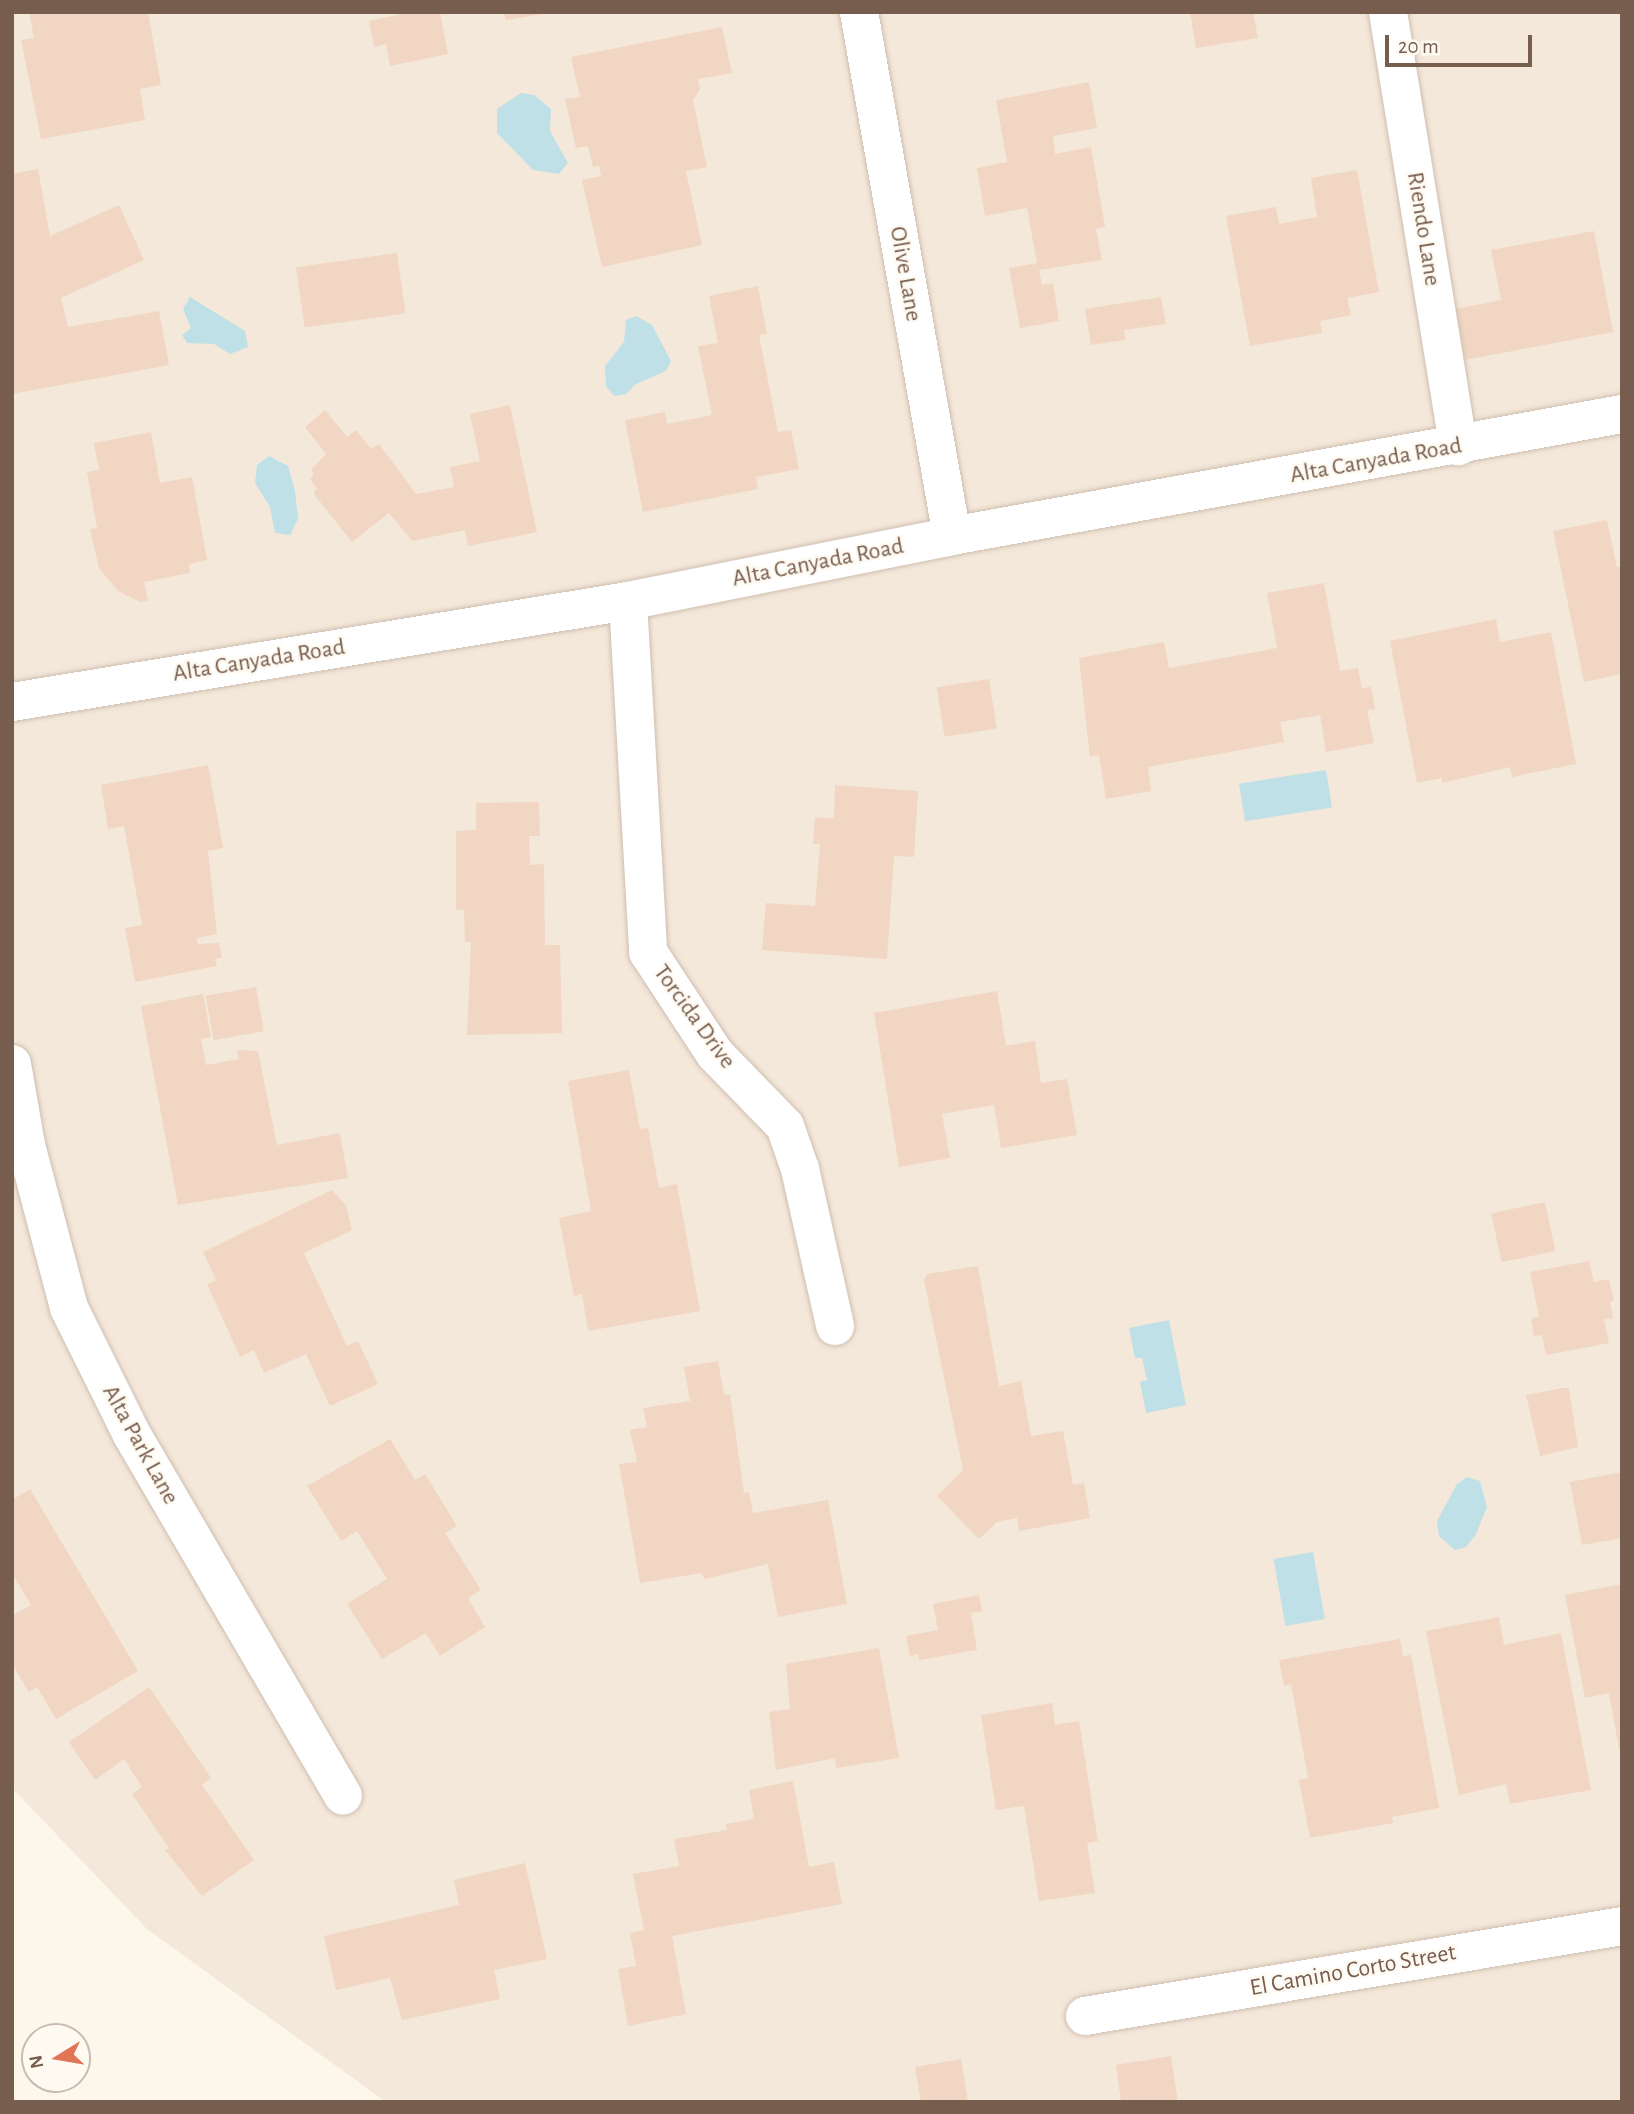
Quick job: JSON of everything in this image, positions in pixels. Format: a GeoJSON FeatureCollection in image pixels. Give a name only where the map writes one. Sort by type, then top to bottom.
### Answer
{"type":"FeatureCollection","features":[{"type":"Feature","properties":{"kind":"street","name":"Olive Lane"},"geometry":{"type":"LineString","coordinates":[[859,12],[952,536]]}},
{"type":"Feature","properties":{"kind":"street","name":"Riendo Lane"},"geometry":{"type":"LineString","coordinates":[[1388,12],[1458,446]]}},
{"type":"Feature","properties":{"kind":"street","name":"Alta Canyada Road"},"geometry":{"type":"LineString","coordinates":[[12,702],[628,600],[952,536],[1458,446],[1622,414]]}},
{"type":"Feature","properties":{"kind":"street","name":"Torcida Drive"},"geometry":{"type":"LineString","coordinates":[[628,600],[648,952],[715,1054],[785,1126],[800,1169],[835,1326]]}},
{"type":"Feature","properties":{"kind":"street","name":"Alta Park Lane"},"geometry":{"type":"LineString","coordinates":[[12,1064],[26,1145],[69,1308],[131,1433],[343,1796]]}},
{"type":"Feature","properties":{"kind":"street","name":"El Camino Corto Street"},"geometry":{"type":"LineString","coordinates":[[1084,2017],[1622,1926]]}},
{"type":"Feature","properties":{"kind":"shaded area"},"geometry":{"type":"Polygon","coordinates":[[[12,12],[1622,12],[1622,2102],[386,2102],[147,1929],[12,1788],[12,12]]]}},
{"type":"Feature","properties":{"kind":"water"},"geometry":{"type":"Polygon","coordinates":[[[521,93],[534,95],[551,109],[550,131],[568,163],[559,174],[533,170],[497,133],[497,109],[521,93]]]}},
{"type":"Feature","properties":{"kind":"water"},"geometry":{"type":"Polygon","coordinates":[[[190,297],[245,331],[248,347],[230,354],[214,344],[187,343],[182,335],[191,328],[183,309],[190,297]]]}},
{"type":"Feature","properties":{"kind":"water"},"geometry":{"type":"Polygon","coordinates":[[[636,316],[652,325],[671,361],[666,371],[636,384],[626,394],[614,396],[606,386],[605,366],[624,342],[626,320],[636,316]]]}},
{"type":"Feature","properties":{"kind":"water"},"geometry":{"type":"Polygon","coordinates":[[[269,456],[288,466],[295,491],[298,519],[290,535],[275,533],[270,507],[255,483],[257,465],[269,456]]]}},
{"type":"Feature","properties":{"kind":"water"},"geometry":{"type":"Polygon","coordinates":[[[1326,770],[1332,808],[1245,821],[1239,784],[1326,770]]]}},
{"type":"Feature","properties":{"kind":"water"},"geometry":{"type":"Polygon","coordinates":[[[1169,1320],[1186,1405],[1146,1413],[1140,1382],[1147,1380],[1142,1358],[1135,1358],[1129,1328],[1169,1320]]]}},
{"type":"Feature","properties":{"kind":"water"},"geometry":{"type":"Polygon","coordinates":[[[1467,1477],[1480,1481],[1487,1507],[1476,1534],[1466,1547],[1455,1550],[1439,1536],[1437,1521],[1457,1484],[1467,1477]]]}},
{"type":"Feature","properties":{"kind":"water"},"geometry":{"type":"Polygon","coordinates":[[[1313,1552],[1325,1619],[1285,1626],[1274,1559],[1313,1552]]]}},
{"type":"Feature","properties":{"kind":"building"},"geometry":{"type":"Polygon","coordinates":[[[29,12],[148,12],[161,85],[140,89],[145,120],[41,139],[21,40],[34,38],[29,12]]]}},
{"type":"Feature","properties":{"kind":"building"},"geometry":{"type":"Polygon","coordinates":[[[412,12],[440,12],[448,54],[390,66],[386,44],[374,47],[369,21],[412,12]]]}},
{"type":"Feature","properties":{"kind":"building"},"geometry":{"type":"Polygon","coordinates":[[[504,12],[542,12],[542,14],[506,20],[504,12]]]}},
{"type":"Feature","properties":{"kind":"building"},"geometry":{"type":"Polygon","coordinates":[[[1190,12],[1253,12],[1258,38],[1196,48],[1190,12]]]}},
{"type":"Feature","properties":{"kind":"building"},"geometry":{"type":"Polygon","coordinates":[[[722,27],[732,73],[698,79],[700,89],[693,100],[707,167],[686,171],[702,245],[602,267],[582,180],[601,176],[599,166],[593,167],[588,146],[576,148],[565,99],[580,97],[571,57],[722,27]]]}},
{"type":"Feature","properties":{"kind":"building"},"geometry":{"type":"Polygon","coordinates":[[[1089,82],[1097,128],[1053,136],[1055,154],[1091,147],[1105,227],[1096,229],[1102,260],[1039,270],[1042,285],[1053,283],[1059,321],[1020,328],[1009,268],[1037,263],[1027,208],[985,216],[977,168],[1007,162],[996,100],[1089,82]]]}},
{"type":"Feature","properties":{"kind":"building"},"geometry":{"type":"Polygon","coordinates":[[[38,169],[50,236],[119,205],[144,260],[61,298],[68,327],[159,311],[169,365],[12,394],[12,174],[38,169]]]}},
{"type":"Feature","properties":{"kind":"building"},"geometry":{"type":"Polygon","coordinates":[[[1357,170],[1379,292],[1347,298],[1351,315],[1320,321],[1322,333],[1250,346],[1226,216],[1276,207],[1279,224],[1317,217],[1311,178],[1357,170]]]}},
{"type":"Feature","properties":{"kind":"building"},"geometry":{"type":"Polygon","coordinates":[[[1594,231],[1613,332],[1465,360],[1456,309],[1501,300],[1491,250],[1594,231]]]}},
{"type":"Feature","properties":{"kind":"building"},"geometry":{"type":"Polygon","coordinates":[[[397,253],[405,313],[304,328],[296,267],[397,253]]]}},
{"type":"Feature","properties":{"kind":"building"},"geometry":{"type":"Polygon","coordinates":[[[758,286],[767,334],[759,335],[778,432],[791,430],[799,469],[756,477],[758,489],[643,512],[625,420],[665,412],[667,424],[712,415],[698,346],[718,343],[709,296],[758,286]]]}},
{"type":"Feature","properties":{"kind":"building"},"geometry":{"type":"Polygon","coordinates":[[[1161,297],[1166,324],[1124,330],[1125,340],[1091,345],[1085,309],[1161,297]]]}},
{"type":"Feature","properties":{"kind":"building"},"geometry":{"type":"Polygon","coordinates":[[[510,405],[537,532],[468,546],[465,530],[412,541],[389,513],[352,542],[313,493],[317,489],[310,479],[314,475],[311,470],[326,454],[305,427],[325,410],[347,437],[356,430],[371,449],[379,444],[416,494],[454,487],[450,467],[480,461],[470,414],[510,405]]]}},
{"type":"Feature","properties":{"kind":"building"},"geometry":{"type":"Polygon","coordinates":[[[151,432],[160,483],[192,477],[207,560],[189,564],[190,573],[144,582],[148,601],[140,602],[118,591],[99,568],[90,529],[97,528],[87,472],[99,470],[94,443],[151,432]]]}},
{"type":"Feature","properties":{"kind":"building"},"geometry":{"type":"Polygon","coordinates":[[[1607,520],[1617,567],[1622,567],[1622,674],[1584,682],[1553,531],[1607,520]]]}},
{"type":"Feature","properties":{"kind":"building"},"geometry":{"type":"Polygon","coordinates":[[[1324,583],[1340,671],[1358,668],[1362,688],[1371,687],[1375,709],[1367,710],[1374,743],[1326,752],[1320,715],[1280,722],[1284,742],[1148,767],[1151,791],[1106,799],[1099,755],[1090,757],[1079,658],[1164,642],[1169,668],[1277,648],[1267,593],[1324,583]]]}},
{"type":"Feature","properties":{"kind":"building"},"geometry":{"type":"Polygon","coordinates":[[[1496,619],[1500,642],[1551,632],[1576,764],[1512,777],[1510,767],[1442,783],[1442,778],[1417,783],[1390,641],[1496,619]]]}},
{"type":"Feature","properties":{"kind":"building"},"geometry":{"type":"Polygon","coordinates":[[[989,679],[997,728],[944,737],[937,687],[989,679]]]}},
{"type":"Feature","properties":{"kind":"building"},"geometry":{"type":"Polygon","coordinates":[[[208,765],[223,848],[208,851],[217,934],[197,938],[198,944],[219,943],[222,958],[215,959],[217,966],[135,982],[125,928],[142,925],[124,826],[108,829],[101,785],[208,765]]]}},
{"type":"Feature","properties":{"kind":"building"},"geometry":{"type":"Polygon","coordinates":[[[835,785],[918,791],[914,857],[894,856],[887,959],[762,950],[766,903],[815,906],[820,844],[813,844],[815,817],[834,819],[835,785]]]}},
{"type":"Feature","properties":{"kind":"building"},"geometry":{"type":"Polygon","coordinates":[[[539,802],[540,836],[529,836],[530,865],[544,864],[545,945],[560,945],[562,1033],[467,1035],[471,942],[465,942],[464,910],[456,910],[456,831],[476,830],[476,803],[539,802]]]}},
{"type":"Feature","properties":{"kind":"building"},"geometry":{"type":"Polygon","coordinates":[[[256,987],[264,1031],[214,1040],[206,996],[256,987]]]}},
{"type":"Feature","properties":{"kind":"building"},"geometry":{"type":"Polygon","coordinates":[[[997,991],[1006,1046],[1035,1041],[1041,1083],[1067,1079],[1077,1135],[1001,1148],[994,1105],[942,1114],[950,1158],[899,1167],[874,1013],[997,991]]]}},
{"type":"Feature","properties":{"kind":"building"},"geometry":{"type":"Polygon","coordinates":[[[203,994],[211,1037],[201,1039],[206,1065],[239,1059],[237,1050],[258,1051],[277,1145],[340,1133],[348,1178],[178,1205],[141,1006],[203,994]]]}},
{"type":"Feature","properties":{"kind":"building"},"geometry":{"type":"Polygon","coordinates":[[[629,1070],[640,1129],[648,1128],[659,1188],[677,1184],[700,1311],[588,1331],[582,1294],[574,1296],[559,1218],[591,1211],[568,1081],[629,1070]]]}},
{"type":"Feature","properties":{"kind":"building"},"geometry":{"type":"Polygon","coordinates":[[[332,1190],[346,1206],[352,1230],[304,1253],[347,1346],[358,1341],[378,1384],[330,1406],[306,1354],[264,1373],[254,1350],[240,1357],[207,1284],[216,1280],[203,1252],[332,1190]]]}},
{"type":"Feature","properties":{"kind":"building"},"geometry":{"type":"Polygon","coordinates":[[[1545,1202],[1555,1251],[1502,1262],[1491,1213],[1545,1202]]]}},
{"type":"Feature","properties":{"kind":"building"},"geometry":{"type":"Polygon","coordinates":[[[1589,1261],[1594,1282],[1609,1279],[1614,1301],[1610,1301],[1613,1318],[1604,1319],[1609,1343],[1546,1355],[1542,1335],[1534,1336],[1531,1318],[1539,1317],[1530,1272],[1589,1261]]]}},
{"type":"Feature","properties":{"kind":"building"},"geometry":{"type":"Polygon","coordinates":[[[978,1266],[999,1386],[1021,1381],[1031,1436],[1063,1431],[1073,1485],[1084,1483],[1090,1518],[1019,1531],[1017,1518],[997,1522],[979,1539],[937,1496],[963,1470],[924,1280],[927,1274],[978,1266]]]}},
{"type":"Feature","properties":{"kind":"building"},"geometry":{"type":"Polygon","coordinates":[[[718,1361],[724,1395],[730,1394],[744,1493],[749,1492],[753,1513],[828,1500],[847,1604],[778,1617],[768,1564],[704,1579],[702,1573],[640,1583],[619,1464],[637,1462],[630,1430],[647,1427],[643,1408],[690,1401],[684,1367],[718,1361]]]}},
{"type":"Feature","properties":{"kind":"building"},"geometry":{"type":"Polygon","coordinates":[[[1569,1388],[1578,1447],[1540,1456],[1526,1395],[1569,1388]]]}},
{"type":"Feature","properties":{"kind":"building"},"geometry":{"type":"Polygon","coordinates":[[[390,1439],[415,1480],[425,1474],[457,1526],[445,1533],[481,1590],[468,1598],[485,1627],[440,1656],[426,1633],[382,1659],[347,1604],[387,1579],[357,1531],[341,1541],[307,1486],[390,1439]]]}},
{"type":"Feature","properties":{"kind":"building"},"geometry":{"type":"Polygon","coordinates":[[[1622,1472],[1622,1538],[1582,1545],[1570,1482],[1622,1472]]]}},
{"type":"Feature","properties":{"kind":"building"},"geometry":{"type":"Polygon","coordinates":[[[30,1489],[138,1671],[56,1719],[37,1687],[29,1692],[12,1664],[12,1616],[31,1605],[12,1573],[12,1500],[30,1489]]]}},
{"type":"Feature","properties":{"kind":"building"},"geometry":{"type":"Polygon","coordinates":[[[1622,1584],[1622,1749],[1619,1749],[1609,1693],[1585,1698],[1565,1595],[1622,1584]]]}},
{"type":"Feature","properties":{"kind":"building"},"geometry":{"type":"Polygon","coordinates":[[[979,1595],[982,1611],[971,1613],[977,1650],[919,1660],[918,1654],[910,1656],[906,1636],[938,1630],[933,1604],[979,1595]]]}},
{"type":"Feature","properties":{"kind":"building"},"geometry":{"type":"Polygon","coordinates":[[[1499,1617],[1504,1645],[1561,1633],[1591,1790],[1510,1804],[1506,1784],[1459,1795],[1426,1631],[1499,1617]]]}},
{"type":"Feature","properties":{"kind":"building"},"geometry":{"type":"Polygon","coordinates":[[[1400,1639],[1403,1656],[1411,1655],[1439,1808],[1392,1817],[1393,1823],[1310,1838],[1299,1780],[1308,1778],[1291,1684],[1284,1686],[1279,1660],[1400,1639]]]}},
{"type":"Feature","properties":{"kind":"building"},"geometry":{"type":"Polygon","coordinates":[[[879,1648],[899,1758],[836,1768],[835,1758],[776,1770],[769,1712],[790,1709],[786,1664],[879,1648]]]}},
{"type":"Feature","properties":{"kind":"building"},"geometry":{"type":"Polygon","coordinates":[[[149,1687],[211,1778],[202,1785],[254,1860],[202,1896],[165,1850],[169,1848],[132,1794],[142,1787],[124,1759],[95,1780],[69,1742],[149,1687]]]}},
{"type":"Feature","properties":{"kind":"building"},"geometry":{"type":"Polygon","coordinates":[[[1052,1703],[1055,1725],[1079,1721],[1098,1841],[1087,1843],[1095,1893],[1039,1901],[1024,1806],[996,1810],[981,1715],[1052,1703]]]}},
{"type":"Feature","properties":{"kind":"building"},"geometry":{"type":"Polygon","coordinates":[[[793,1781],[809,1867],[834,1862],[842,1904],[672,1936],[686,2014],[628,2026],[618,1969],[636,1966],[630,1933],[644,1930],[633,1874],[679,1866],[674,1839],[727,1830],[726,1824],[754,1819],[749,1790],[793,1781]]]}},
{"type":"Feature","properties":{"kind":"building"},"geometry":{"type":"Polygon","coordinates":[[[525,1863],[547,1959],[494,1970],[500,1999],[402,2020],[390,1978],[336,1990],[324,1936],[459,1905],[454,1880],[525,1863]]]}},
{"type":"Feature","properties":{"kind":"building"},"geometry":{"type":"Polygon","coordinates":[[[1171,2056],[1178,2102],[1121,2102],[1116,2065],[1171,2056]]]}},
{"type":"Feature","properties":{"kind":"building"},"geometry":{"type":"Polygon","coordinates":[[[961,2059],[968,2102],[921,2102],[915,2067],[961,2059]]]}}]}
